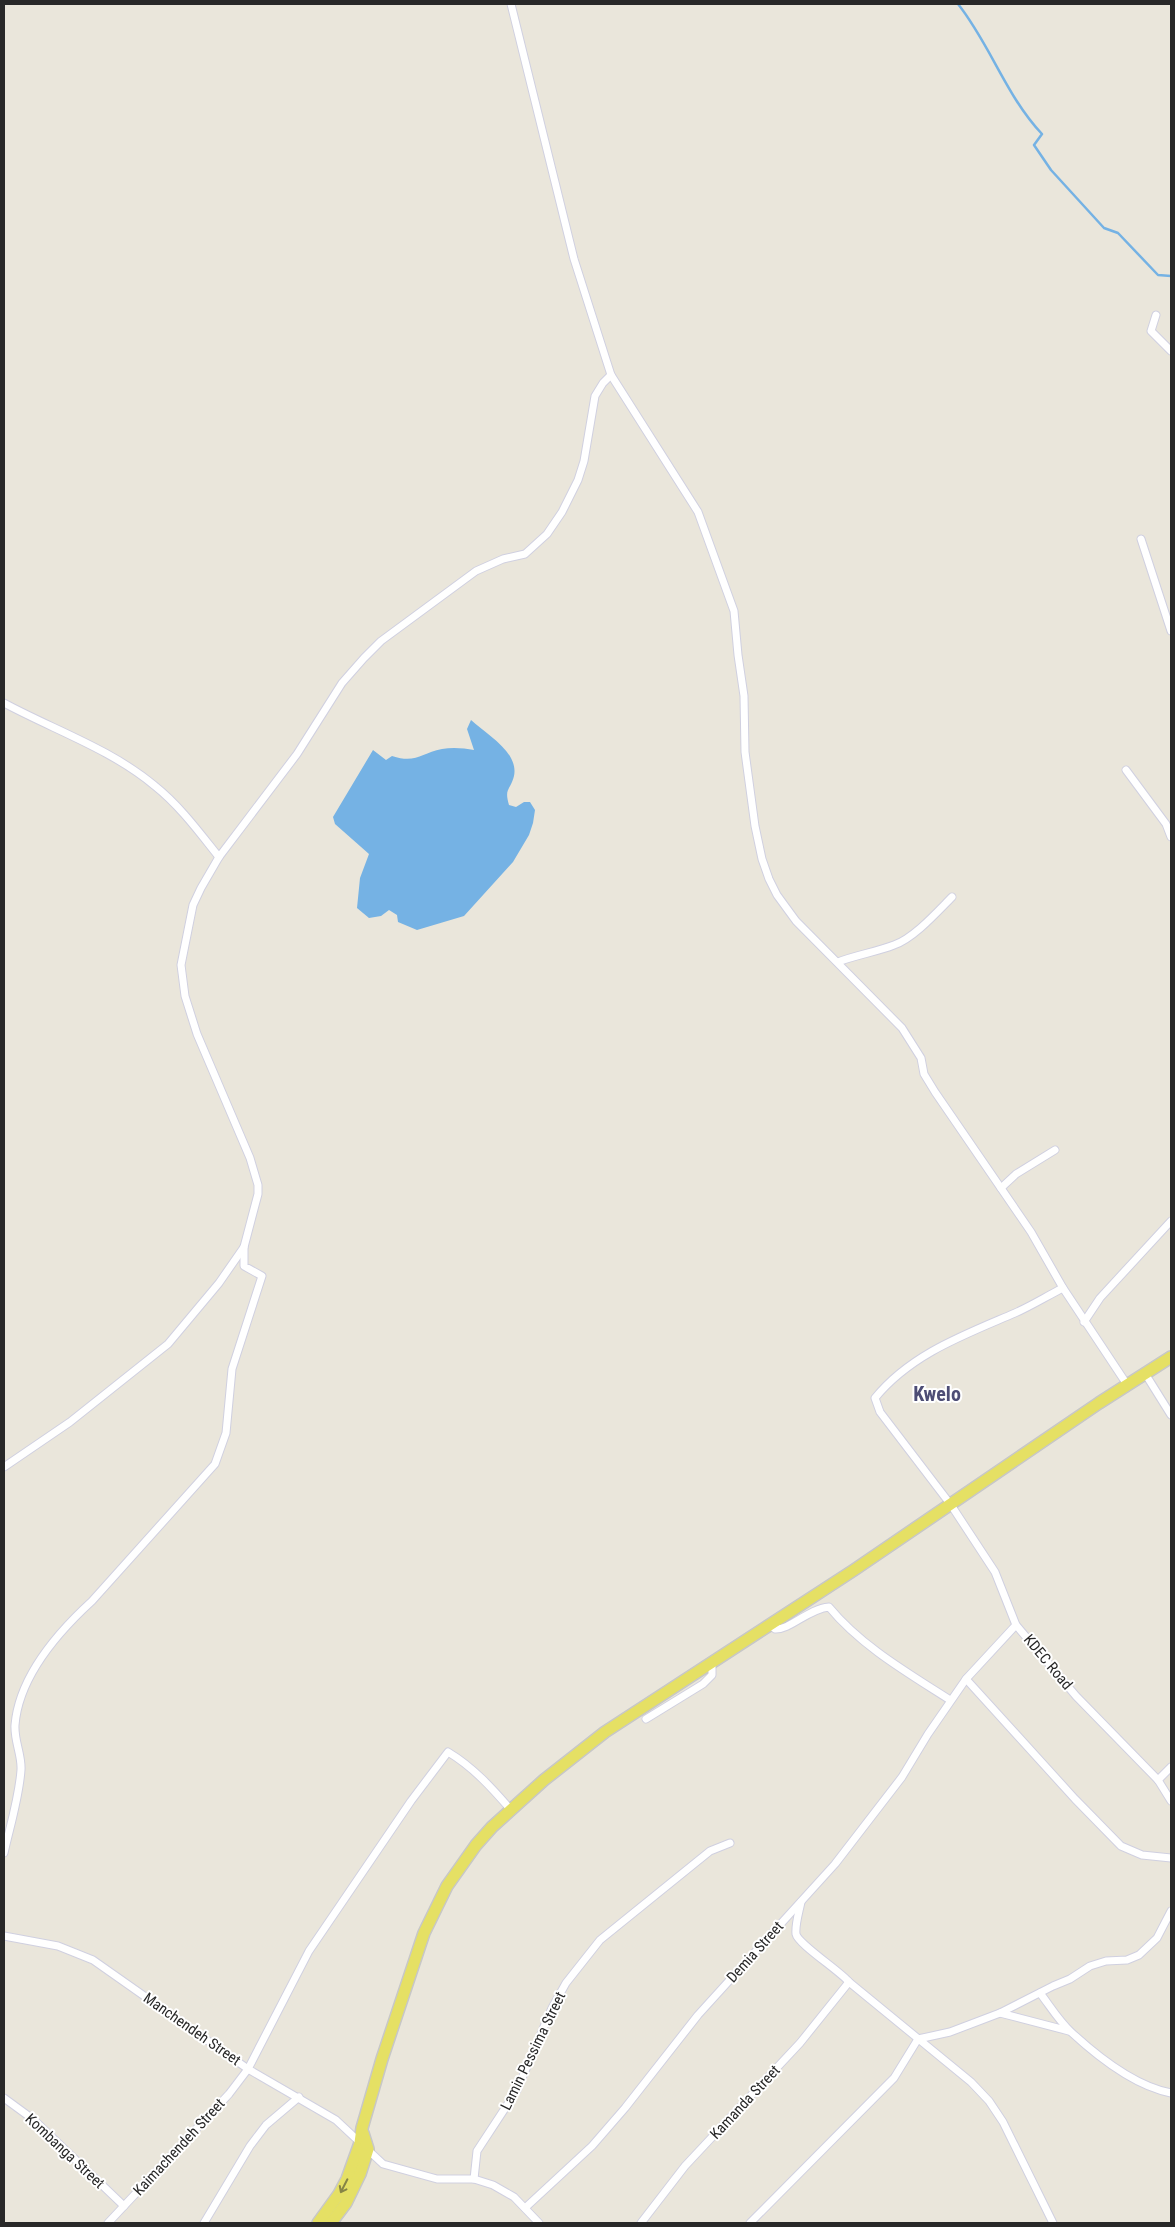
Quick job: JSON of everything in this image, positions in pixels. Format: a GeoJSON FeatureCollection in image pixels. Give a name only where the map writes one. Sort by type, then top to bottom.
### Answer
{"type":"FeatureCollection","features":[{"type":"Feature","properties":{"kind":"main road"},"geometry":{"type":"LineString","coordinates":[[331,2223],[352,2192],[364,2146],[362,2128],[415,1959],[435,1910],[448,1886],[476,1844],[511,1810],[575,1754],[605,1732],[770,1625],[951,1505],[1079,1416],[1146,1375],[1171,1357]]}},
{"type":"Feature","properties":{"kind":"main road"},"geometry":{"type":"LineString","coordinates":[[318,2223],[343,2187],[364,2146]]}},
{"type":"Feature","properties":{"kind":"street"},"geometry":{"type":"LineString","coordinates":[[511,4],[574,258],[611,375],[698,512],[734,611],[744,696],[745,752],[755,826],[762,859],[769,879],[777,895],[796,921],[902,1028],[921,1058],[924,1074],[935,1092],[1031,1232],[1084,1322],[1128,1386]]}},
{"type":"Feature","properties":{"kind":"street"},"geometry":{"type":"LineString","coordinates":[[1156,315],[1151,332],[1171,351]]}},
{"type":"Feature","properties":{"kind":"street"},"geometry":{"type":"LineString","coordinates":[[4,1853],[21,1768],[21,1757],[15,1736],[15,1724],[22,1694],[40,1660],[74,1618],[137,1552],[215,1464],[226,1433],[232,1369],[262,1276],[244,1266],[244,1247],[258,1194],[258,1185],[250,1158],[197,1034],[185,996],[181,965],[193,906],[219,857],[297,754],[342,683],[364,658],[381,641],[476,571],[503,559],[525,554],[547,534],[562,512],[578,480],[584,461],[595,396],[603,383],[611,375]]}},
{"type":"Feature","properties":{"kind":"street"},"geometry":{"type":"LineString","coordinates":[[1141,539],[1171,631]]}},
{"type":"Feature","properties":{"kind":"street"},"geometry":{"type":"LineString","coordinates":[[4,703],[129,767],[154,785],[191,821],[219,857]]}},
{"type":"Feature","properties":{"kind":"street"},"geometry":{"type":"LineString","coordinates":[[1126,770],[1166,824],[1171,837]]}},
{"type":"Feature","properties":{"kind":"street"},"geometry":{"type":"LineString","coordinates":[[838,962],[896,945],[912,934],[952,897]]}},
{"type":"Feature","properties":{"kind":"street"},"geometry":{"type":"LineString","coordinates":[[1001,1188],[1016,1174],[1055,1150]]}},
{"type":"Feature","properties":{"kind":"street"},"geometry":{"type":"LineString","coordinates":[[1084,1322],[1100,1298],[1171,1221]]}},
{"type":"Feature","properties":{"kind":"street"},"geometry":{"type":"LineString","coordinates":[[4,1467],[70,1422],[168,1344],[219,1283],[244,1247]]}},
{"type":"Feature","properties":{"kind":"street","name":"KDEC Road"},"geometry":{"type":"LineString","coordinates":[[1063,1288],[1017,1312],[946,1342],[889,1381],[875,1398],[880,1412],[951,1505],[995,1572],[1016,1625],[1076,1696],[1158,1780],[1171,1801]]}},
{"type":"Feature","properties":{"kind":"street"},"geometry":{"type":"LineString","coordinates":[[1146,1375],[1171,1414]]}},
{"type":"Feature","properties":{"kind":"street"},"geometry":{"type":"LineString","coordinates":[[770,1625],[775,1629],[784,1628],[814,1610],[829,1607],[845,1626],[897,1666],[950,1700]]}},
{"type":"Feature","properties":{"kind":"street","name":"Demia Street"},"geometry":{"type":"LineString","coordinates":[[525,2208],[603,2133],[698,2015],[835,1864],[902,1777],[950,1700],[966,1679],[1016,1625]]}},
{"type":"Feature","properties":{"kind":"street"},"geometry":{"type":"LineString","coordinates":[[646,1719],[703,1684],[712,1675],[712,1663]]}},
{"type":"Feature","properties":{"kind":"street"},"geometry":{"type":"LineString","coordinates":[[966,1679],[1075,1799],[1121,1846],[1142,1855],[1171,1858]]}},
{"type":"Feature","properties":{"kind":"street","name":"Kaimachendeh Street"},"geometry":{"type":"LineString","coordinates":[[108,2223],[228,2094],[248,2068],[309,1951],[411,1802],[448,1752],[488,1783],[511,1810]]}},
{"type":"Feature","properties":{"kind":"street"},"geometry":{"type":"LineString","coordinates":[[1158,1780],[1171,1767]]}},
{"type":"Feature","properties":{"kind":"street","name":"Lamin Pessima Street"},"geometry":{"type":"LineString","coordinates":[[474,2179],[477,2151],[517,2090],[552,2008],[579,1965],[600,1940],[692,1865],[710,1851],[730,1843]]}},
{"type":"Feature","properties":{"kind":"street"},"geometry":{"type":"LineString","coordinates":[[801,1901],[796,1928],[797,1938],[840,1971],[849,1982],[971,2082],[996,2110],[1053,2223]]}},
{"type":"Feature","properties":{"kind":"street"},"geometry":{"type":"LineString","coordinates":[[750,2223],[894,2078],[918,2039],[950,2032],[1000,2013],[1070,1979],[1090,1966],[1106,1961],[1127,1960],[1139,1955],[1157,1938],[1171,1911]]}},
{"type":"Feature","properties":{"kind":"street","name":"Manchendeh Street"},"geometry":{"type":"LineString","coordinates":[[4,1936],[58,1946],[93,1960],[248,2068],[336,2120],[383,2164],[437,2179],[474,2179],[493,2185],[514,2197],[539,2223]]}},
{"type":"Feature","properties":{"kind":"street","name":"Kamanda Street"},"geometry":{"type":"LineString","coordinates":[[641,2223],[685,2166],[800,2043],[849,1982]]}},
{"type":"Feature","properties":{"kind":"street"},"geometry":{"type":"LineString","coordinates":[[1040,1993],[1070,2031],[1118,2069],[1156,2090],[1171,2093]]}},
{"type":"Feature","properties":{"kind":"street"},"geometry":{"type":"LineString","coordinates":[[1000,2013],[1070,2031]]}},
{"type":"Feature","properties":{"kind":"street"},"geometry":{"type":"LineString","coordinates":[[204,2223],[250,2146],[272,2119],[299,2097]]}},
{"type":"Feature","properties":{"kind":"street","name":"Kombanga Street"},"geometry":{"type":"LineString","coordinates":[[4,2098],[34,2120],[124,2206]]}},
{"type":"Feature","properties":{"kind":"water"},"geometry":{"type":"Polygon","coordinates":[[[471,720],[500,744],[512,759],[514,776],[507,792],[509,805],[516,807],[524,802],[530,802],[535,810],[529,835],[513,862],[464,916],[417,930],[398,922],[397,915],[389,910],[381,916],[369,918],[357,908],[360,878],[369,854],[335,824],[333,817],[373,750],[386,760],[392,756],[407,759],[418,757],[446,748],[474,750],[467,729],[471,720]]]}},
{"type":"Feature","properties":{"kind":"waterway"},"geometry":{"type":"LineString","coordinates":[[958,4],[980,36],[1018,103],[1042,134],[1034,145],[1051,170],[1104,228],[1118,233],[1158,275],[1171,276]]}},
{"type":"Feature","properties":{"kind":"district","name":"Kwelo"},"geometry":{"type":"Point","coordinates":[937,1394]}}]}
